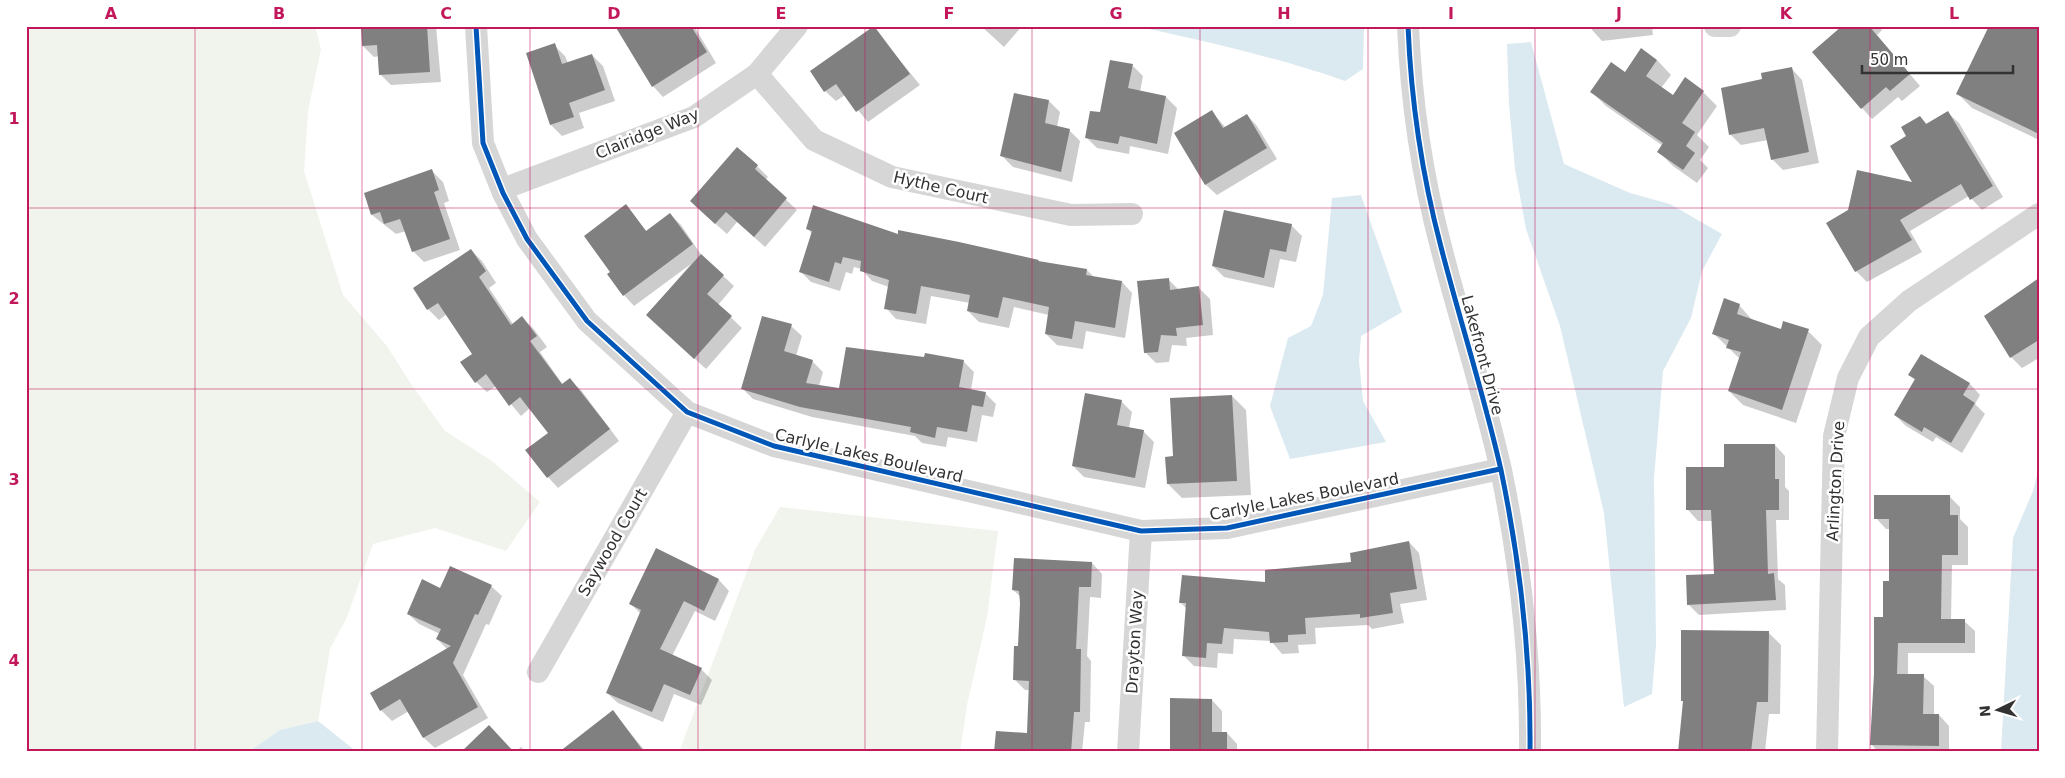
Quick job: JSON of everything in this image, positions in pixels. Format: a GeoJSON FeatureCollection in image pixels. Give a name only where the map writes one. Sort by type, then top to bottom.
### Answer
{"type":"FeatureCollection","features":[{"type":"Feature","properties":{"kind":"street","name":"Carlyle Lakes Boulevard"},"geometry":{"type":"LineString","coordinates":[[476,26],[483,143],[503,193],[527,239],[588,322],[687,412],[774,446],[1141,532],[1227,528],[1500,469]]}},
{"type":"Feature","properties":{"kind":"street","name":"Clairidge Way"},"geometry":{"type":"LineString","coordinates":[[503,193],[508,187],[694,117],[757,74],[797,26]]}},
{"type":"Feature","properties":{"kind":"street","name":"Lakefront Drive"},"geometry":{"type":"LineString","coordinates":[[1408,26],[1413,94],[1427,189],[1500,469],[1514,542],[1525,631],[1530,703],[1530,752]]}},
{"type":"Feature","properties":{"kind":"street"},"geometry":{"type":"LineString","coordinates":[[1716,26],[1730,26]]}},
{"type":"Feature","properties":{"kind":"street","name":"Hythe Court"},"geometry":{"type":"LineString","coordinates":[[757,74],[814,140],[892,177],[1071,215],[1132,214]]}},
{"type":"Feature","properties":{"kind":"street","name":"Arlington Drive"},"geometry":{"type":"LineString","coordinates":[[1827,752],[1834,436],[1848,378],[1868,337],[1909,301],[2039,214]]}},
{"type":"Feature","properties":{"kind":"street","name":"Saywood Court"},"geometry":{"type":"LineString","coordinates":[[538,672],[687,412]]}},
{"type":"Feature","properties":{"kind":"street","name":"Drayton Way"},"geometry":{"type":"LineString","coordinates":[[1128,752],[1141,532]]}},
{"type":"Feature","properties":{"kind":"shaded area"},"geometry":{"type":"Polygon","coordinates":[[[26,26],[315,26],[321,49],[308,111],[304,171],[343,295],[387,346],[411,384],[445,431],[492,461],[540,502],[506,551],[435,528],[373,544],[347,617],[330,649],[318,721],[280,730],[248,752],[26,752],[26,26]]]}},
{"type":"Feature","properties":{"kind":"shaded area"},"geometry":{"type":"Polygon","coordinates":[[[1135,26],[1356,26],[1364,28],[1363,69],[1345,81],[1241,50],[1135,26]]]}},
{"type":"Feature","properties":{"kind":"shaded area"},"geometry":{"type":"Polygon","coordinates":[[[1531,42],[1564,164],[1630,193],[1670,204],[1722,234],[1702,271],[1691,318],[1663,371],[1654,478],[1656,644],[1652,694],[1624,707],[1604,513],[1560,326],[1526,229],[1515,169],[1509,104],[1507,44],[1531,42]]]}},
{"type":"Feature","properties":{"kind":"shaded area"},"geometry":{"type":"Polygon","coordinates":[[[1361,195],[1402,312],[1361,336],[1359,361],[1363,401],[1386,442],[1290,459],[1270,406],[1288,338],[1311,326],[1323,295],[1332,198],[1361,195]]]}},
{"type":"Feature","properties":{"kind":"shaded area"},"geometry":{"type":"Polygon","coordinates":[[[2039,467],[2039,752],[2001,752],[2013,538],[2033,491],[2039,467]]]}},
{"type":"Feature","properties":{"kind":"shaded area"},"geometry":{"type":"Polygon","coordinates":[[[780,507],[998,531],[987,617],[967,705],[960,752],[679,752],[755,550],[780,507]]]}},
{"type":"Feature","properties":{"kind":"shaded area"},"geometry":{"type":"Polygon","coordinates":[[[318,721],[357,752],[248,752],[280,730],[318,721]]]}},
{"type":"Feature","properties":{"kind":"building"},"geometry":{"type":"Polygon","coordinates":[[[361,26],[427,26],[430,72],[379,75],[377,45],[362,46],[361,26]]]}},
{"type":"Feature","properties":{"kind":"building"},"geometry":{"type":"Polygon","coordinates":[[[615,26],[691,26],[707,52],[652,87],[615,26]]]}},
{"type":"Feature","properties":{"kind":"building"},"geometry":{"type":"Polygon","coordinates":[[[874,26],[910,74],[856,112],[836,84],[824,92],[810,71],[874,26]]]}},
{"type":"Feature","properties":{"kind":"building"},"geometry":{"type":"Polygon","coordinates":[[[1842,26],[1869,26],[1910,74],[1890,91],[1886,87],[1861,109],[1812,52],[1842,26]]]}},
{"type":"Feature","properties":{"kind":"building"},"geometry":{"type":"Polygon","coordinates":[[[1989,26],[2039,26],[2039,134],[1956,94],[1989,26]]]}},
{"type":"Feature","properties":{"kind":"building"},"geometry":{"type":"Polygon","coordinates":[[[555,43],[562,64],[592,54],[605,90],[569,103],[574,117],[550,125],[526,53],[555,43]]]}},
{"type":"Feature","properties":{"kind":"building"},"geometry":{"type":"Polygon","coordinates":[[[1641,48],[1657,60],[1646,76],[1673,95],[1685,77],[1704,91],[1682,123],[1695,132],[1686,146],[1695,153],[1683,170],[1657,152],[1663,143],[1590,92],[1611,62],[1625,72],[1641,48]]]}},
{"type":"Feature","properties":{"kind":"building"},"geometry":{"type":"Polygon","coordinates":[[[1110,60],[1133,64],[1128,88],[1166,96],[1157,144],[1120,136],[1118,144],[1085,138],[1090,111],[1100,112],[1110,60]]]}},
{"type":"Feature","properties":{"kind":"building"},"geometry":{"type":"Polygon","coordinates":[[[1792,67],[1809,152],[1771,160],[1764,128],[1729,135],[1721,88],[1762,79],[1761,73],[1792,67]]]}},
{"type":"Feature","properties":{"kind":"building"},"geometry":{"type":"Polygon","coordinates":[[[1014,93],[1049,100],[1045,123],[1070,129],[1061,172],[1000,156],[1014,93]]]}},
{"type":"Feature","properties":{"kind":"building"},"geometry":{"type":"Polygon","coordinates":[[[1212,110],[1223,128],[1247,114],[1267,148],[1205,185],[1174,133],[1212,110]]]}},
{"type":"Feature","properties":{"kind":"building"},"geometry":{"type":"Polygon","coordinates":[[[1948,111],[1993,186],[1970,200],[1961,184],[1900,220],[1912,240],[1855,272],[1826,223],[1848,210],[1857,170],[1912,182],[1890,146],[1906,136],[1901,127],[1920,116],[1926,124],[1948,111]]]}},
{"type":"Feature","properties":{"kind":"building"},"geometry":{"type":"Polygon","coordinates":[[[737,147],[758,165],[755,169],[787,198],[754,237],[726,212],[715,224],[690,201],[737,147]]]}},
{"type":"Feature","properties":{"kind":"building"},"geometry":{"type":"Polygon","coordinates":[[[432,169],[439,190],[434,192],[450,239],[412,252],[400,219],[384,224],[380,212],[371,215],[364,193],[432,169]]]}},
{"type":"Feature","properties":{"kind":"building"},"geometry":{"type":"Polygon","coordinates":[[[626,204],[646,231],[670,213],[693,244],[623,296],[607,274],[610,272],[584,236],[626,204]]]}},
{"type":"Feature","properties":{"kind":"building"},"geometry":{"type":"Polygon","coordinates":[[[813,205],[898,234],[898,230],[959,242],[1038,261],[1087,269],[1086,275],[1122,281],[1115,328],[1075,321],[1072,339],[1045,334],[1049,307],[1003,297],[998,318],[967,311],[970,295],[921,286],[916,314],[884,309],[889,280],[860,271],[861,261],[843,257],[841,264],[835,262],[829,282],[799,272],[812,231],[806,229],[813,205]]]}},
{"type":"Feature","properties":{"kind":"building"},"geometry":{"type":"Polygon","coordinates":[[[1224,210],[1292,224],[1286,252],[1270,249],[1264,278],[1212,266],[1224,210]]]}},
{"type":"Feature","properties":{"kind":"building"},"geometry":{"type":"Polygon","coordinates":[[[471,249],[486,271],[479,277],[511,325],[522,316],[537,336],[530,341],[562,384],[570,378],[610,429],[547,478],[525,450],[548,433],[520,397],[509,406],[486,374],[475,383],[460,362],[472,354],[438,303],[427,310],[413,288],[471,249]]]}},
{"type":"Feature","properties":{"kind":"building"},"geometry":{"type":"Polygon","coordinates":[[[701,254],[724,275],[707,294],[732,316],[694,359],[646,315],[701,254]]]}},
{"type":"Feature","properties":{"kind":"building"},"geometry":{"type":"Polygon","coordinates":[[[1169,278],[1170,290],[1199,286],[1203,325],[1176,328],[1177,336],[1161,335],[1158,352],[1144,353],[1137,281],[1169,278]]]}},
{"type":"Feature","properties":{"kind":"building"},"geometry":{"type":"Polygon","coordinates":[[[2039,278],[2039,340],[2010,358],[1984,316],[2039,278]]]}},
{"type":"Feature","properties":{"kind":"building"},"geometry":{"type":"Polygon","coordinates":[[[1724,298],[1740,304],[1737,314],[1781,329],[1783,321],[1809,329],[1782,410],[1728,391],[1741,352],[1726,348],[1729,340],[1712,334],[1724,298]]]}},
{"type":"Feature","properties":{"kind":"building"},"geometry":{"type":"Polygon","coordinates":[[[762,316],[792,324],[784,351],[813,360],[806,383],[839,388],[846,347],[924,357],[925,353],[964,360],[959,387],[986,392],[983,407],[972,405],[967,432],[937,427],[935,438],[910,432],[911,427],[800,407],[741,389],[762,316]]]}},
{"type":"Feature","properties":{"kind":"building"},"geometry":{"type":"Polygon","coordinates":[[[1921,354],[1970,383],[1963,395],[1975,403],[1951,443],[1924,427],[1922,432],[1894,415],[1915,379],[1908,375],[1921,354]]]}},
{"type":"Feature","properties":{"kind":"building"},"geometry":{"type":"Polygon","coordinates":[[[1085,393],[1122,400],[1117,425],[1144,430],[1135,478],[1072,466],[1085,393]]]}},
{"type":"Feature","properties":{"kind":"building"},"geometry":{"type":"Polygon","coordinates":[[[1232,395],[1237,481],[1167,484],[1165,457],[1173,456],[1170,398],[1232,395]]]}},
{"type":"Feature","properties":{"kind":"building"},"geometry":{"type":"Polygon","coordinates":[[[1724,444],[1775,444],[1775,479],[1779,479],[1779,510],[1766,510],[1768,574],[1774,573],[1776,600],[1687,605],[1686,575],[1714,574],[1711,510],[1686,510],[1686,467],[1724,467],[1724,444]]]}},
{"type":"Feature","properties":{"kind":"building"},"geometry":{"type":"Polygon","coordinates":[[[1874,495],[1950,495],[1950,515],[1958,515],[1958,555],[1942,555],[1941,619],[1965,619],[1965,643],[1898,643],[1897,674],[1924,674],[1923,714],[1939,714],[1939,746],[1870,745],[1874,674],[1874,617],[1883,617],[1883,581],[1889,581],[1889,519],[1874,519],[1874,495]]]}},
{"type":"Feature","properties":{"kind":"building"},"geometry":{"type":"Polygon","coordinates":[[[1409,541],[1417,589],[1390,593],[1393,613],[1360,618],[1360,614],[1305,618],[1306,634],[1288,635],[1288,642],[1270,643],[1269,632],[1224,628],[1222,644],[1207,643],[1206,658],[1182,656],[1186,603],[1179,603],[1182,575],[1265,582],[1265,570],[1351,562],[1350,553],[1409,541]]]}},
{"type":"Feature","properties":{"kind":"building"},"geometry":{"type":"Polygon","coordinates":[[[656,548],[719,579],[704,611],[684,601],[660,649],[702,668],[690,695],[664,684],[652,712],[606,693],[641,610],[629,604],[656,548]]]}},
{"type":"Feature","properties":{"kind":"building"},"geometry":{"type":"Polygon","coordinates":[[[1014,558],[1092,562],[1091,587],[1079,587],[1076,649],[1081,649],[1080,712],[1074,712],[1071,752],[994,752],[996,731],[1027,733],[1029,681],[1013,680],[1014,646],[1018,646],[1020,603],[1019,591],[1012,590],[1014,558]]]}},
{"type":"Feature","properties":{"kind":"building"},"geometry":{"type":"Polygon","coordinates":[[[450,566],[492,585],[478,615],[475,614],[453,663],[478,707],[423,738],[400,699],[380,711],[370,693],[451,646],[436,639],[441,629],[407,614],[422,579],[440,588],[450,566]]]}},
{"type":"Feature","properties":{"kind":"building"},"geometry":{"type":"Polygon","coordinates":[[[1681,630],[1769,631],[1768,702],[1757,702],[1751,752],[1678,752],[1683,701],[1681,701],[1681,630]]]}},
{"type":"Feature","properties":{"kind":"building"},"geometry":{"type":"Polygon","coordinates":[[[1170,698],[1212,699],[1212,732],[1227,732],[1227,752],[1170,752],[1170,698]]]}},
{"type":"Feature","properties":{"kind":"building"},"geometry":{"type":"Polygon","coordinates":[[[613,710],[644,752],[559,752],[613,710]]]}},
{"type":"Feature","properties":{"kind":"building"},"geometry":{"type":"Polygon","coordinates":[[[489,725],[514,752],[461,752],[489,725]]]}},
{"type":"Feature","properties":{"kind":"cycle path"},"geometry":{"type":"LineString","coordinates":[[476,26],[483,143],[503,193],[527,239],[587,321],[687,412],[774,446],[1141,531],[1227,528],[1500,469]]}},
{"type":"Feature","properties":{"kind":"cycle path"},"geometry":{"type":"LineString","coordinates":[[1408,26],[1418,137],[1428,192],[1448,275],[1480,386],[1501,470],[1514,540],[1523,610],[1529,681],[1530,752]]}}]}
